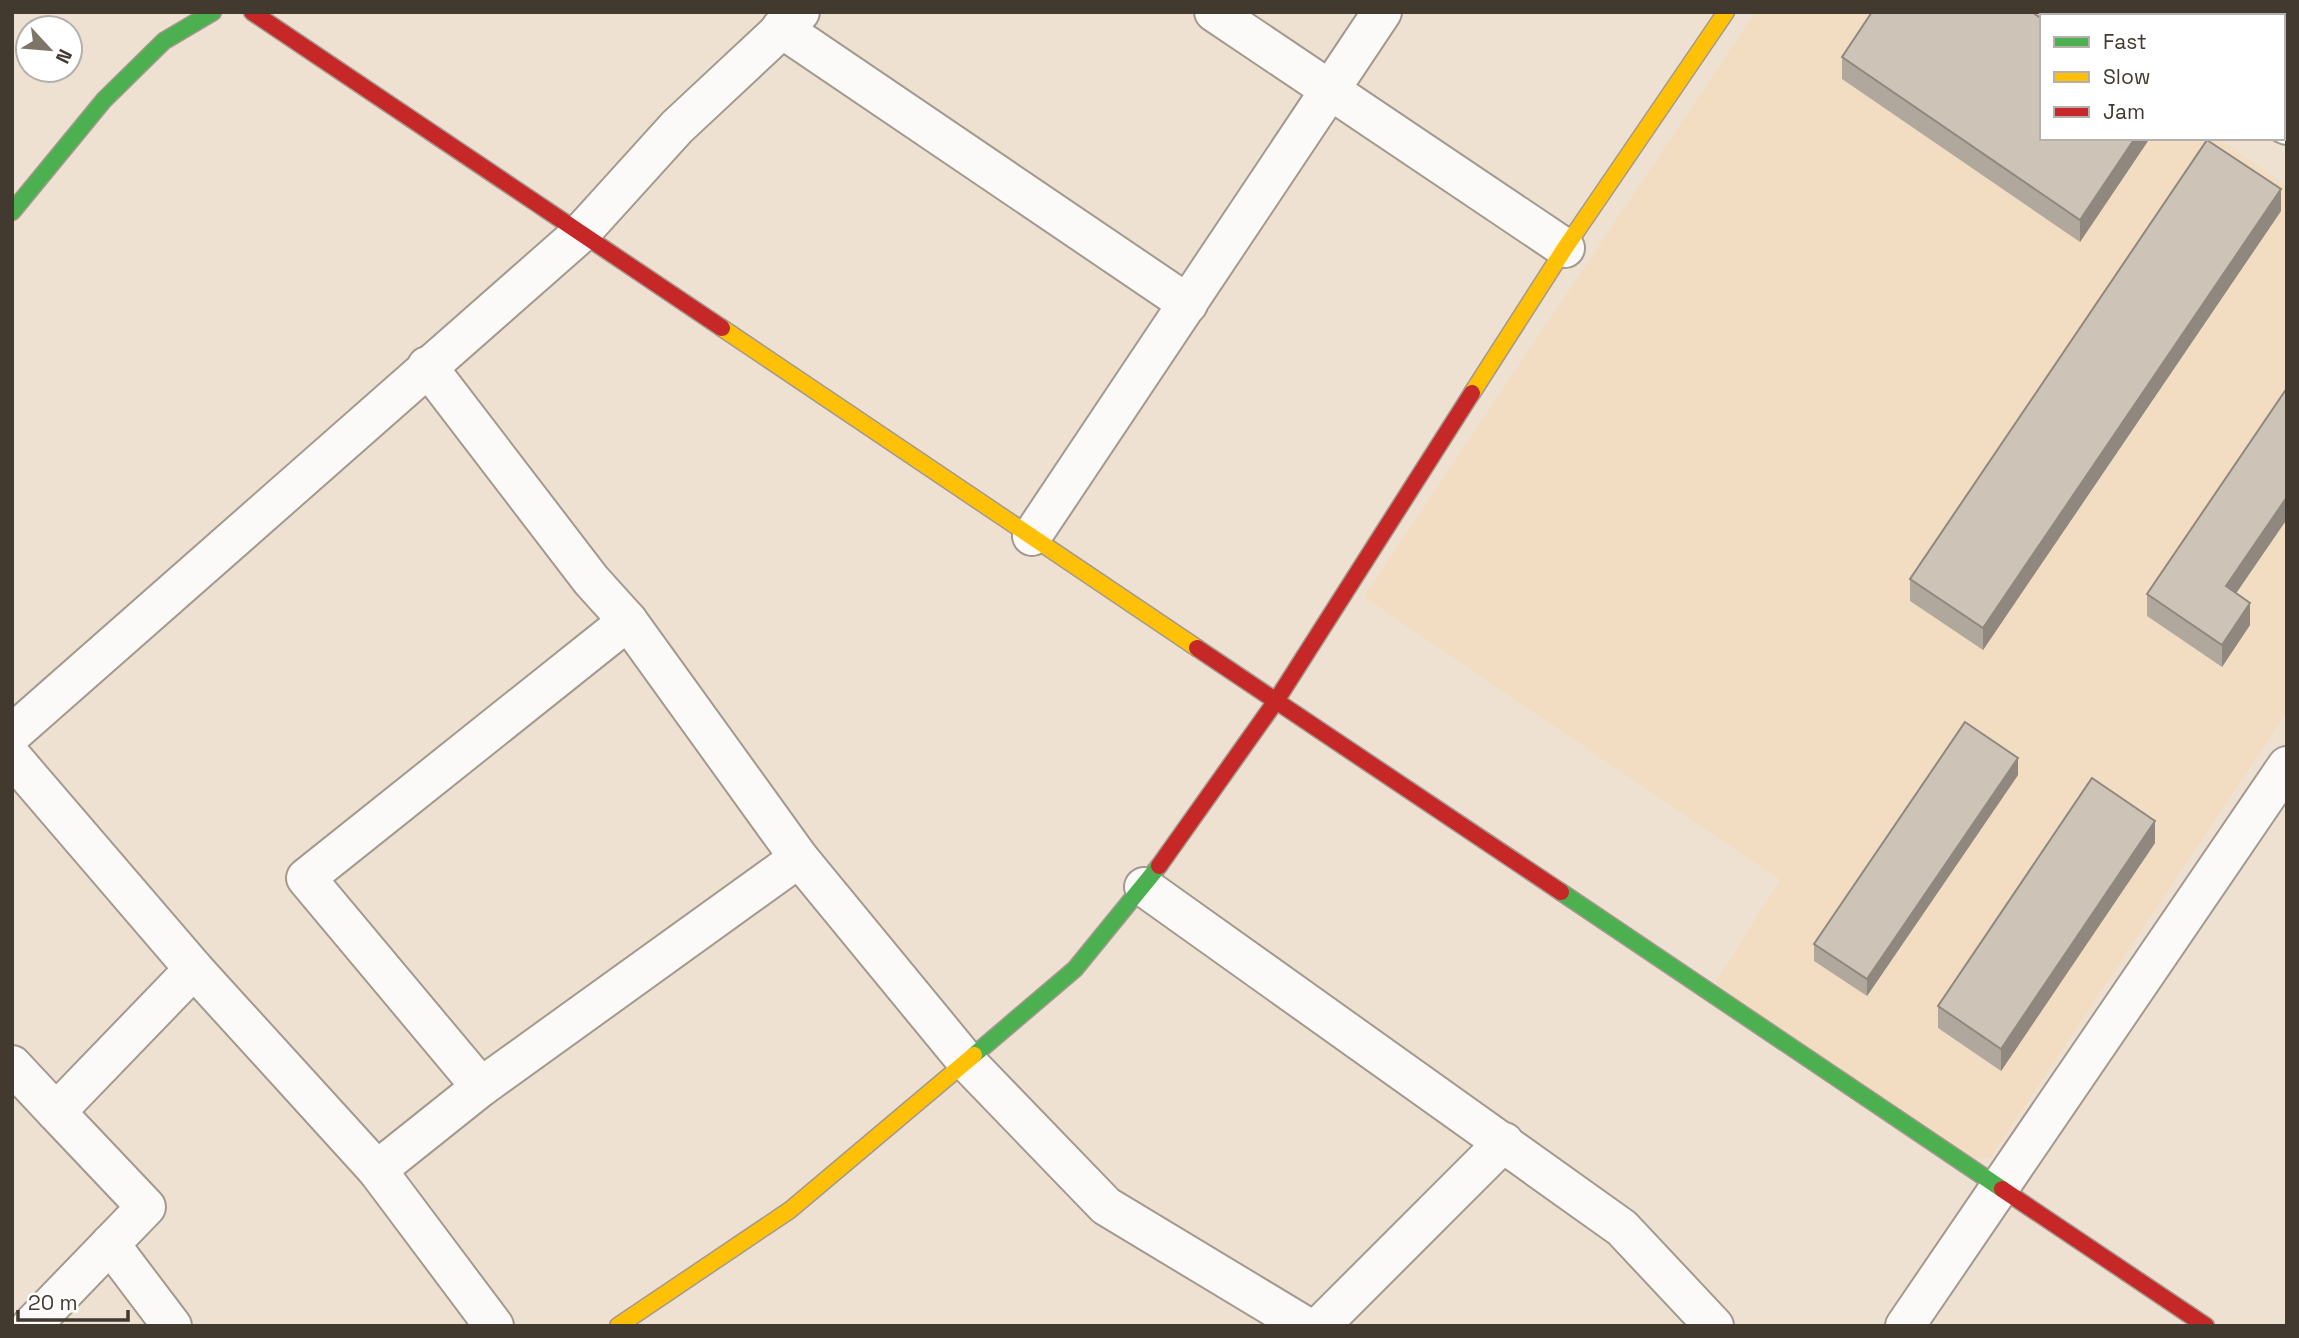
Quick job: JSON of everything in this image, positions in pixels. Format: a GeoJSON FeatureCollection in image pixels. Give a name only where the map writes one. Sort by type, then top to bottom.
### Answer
{"type":"FeatureCollection","features":[{"type":"Feature","properties":{"kind":"street"},"geometry":{"type":"LineString","coordinates":[[12,212],[104,100],[164,40],[213,12]]}},
{"type":"Feature","properties":{"kind":"street"},"geometry":{"type":"LineString","coordinates":[[252,12],[2206,1326]]}},
{"type":"Feature","properties":{"kind":"street"},"geometry":{"type":"LineString","coordinates":[[1214,12],[1565,248]]}},
{"type":"Feature","properties":{"kind":"street"},"geometry":{"type":"LineString","coordinates":[[1032,536],[1382,12]]}},
{"type":"Feature","properties":{"kind":"street"},"geometry":{"type":"LineString","coordinates":[[618,1326],[790,1210],[1075,969],[1144,887],[1276,701],[1565,248],[1726,12]]}},
{"type":"Feature","properties":{"kind":"street"},"geometry":{"type":"LineString","coordinates":[[12,734],[581,233],[677,127],[791,20],[1188,304]]}},
{"type":"Feature","properties":{"kind":"street"},"geometry":{"type":"LineString","coordinates":[[428,366],[592,580],[628,621],[799,858],[967,1060],[1107,1206],[1306,1326]]}},
{"type":"Feature","properties":{"kind":"street"},"geometry":{"type":"LineString","coordinates":[[481,1087],[306,878],[628,621]]}},
{"type":"Feature","properties":{"kind":"street"},"geometry":{"type":"LineString","coordinates":[[12,757],[194,969],[377,1170],[494,1326]]}},
{"type":"Feature","properties":{"kind":"street"},"geometry":{"type":"LineString","coordinates":[[1905,1326],[2287,766]]}},
{"type":"Feature","properties":{"kind":"street"},"geometry":{"type":"LineString","coordinates":[[377,1170],[481,1087],[799,858]]}},
{"type":"Feature","properties":{"kind":"street"},"geometry":{"type":"LineString","coordinates":[[1144,887],[1622,1228],[1714,1326]]}},
{"type":"Feature","properties":{"kind":"street"},"geometry":{"type":"LineString","coordinates":[[56,1112],[194,969]]}},
{"type":"Feature","properties":{"kind":"street"},"geometry":{"type":"LineString","coordinates":[[12,1065],[146,1207],[31,1326]]}},
{"type":"Feature","properties":{"kind":"street"},"geometry":{"type":"LineString","coordinates":[[1320,1326],[1504,1142]]}},
{"type":"Feature","properties":{"kind":"street"},"geometry":{"type":"LineString","coordinates":[[110,1244],[172,1326]]}},
{"type":"Feature","properties":{"kind":"shaded area"},"geometry":{"type":"Polygon","coordinates":[[[1755,12],[2037,12],[2040,14],[2040,140],[2221,140],[2287,186],[2287,712],[1991,1157],[1970,1159],[1715,983],[1780,880],[1364,597],[1755,12]]]}},
{"type":"Feature","properties":{"kind":"building"},"geometry":{"type":"Polygon","coordinates":[[[1872,12],[2032,12],[2040,18],[2040,140],[2134,140],[2080,220],[1842,57],[1872,12]]]}},
{"type":"Feature","properties":{"kind":"building"},"geometry":{"type":"Polygon","coordinates":[[[2207,140],[2281,189],[1983,628],[1910,579],[2207,140]]]}},
{"type":"Feature","properties":{"kind":"building"},"geometry":{"type":"Polygon","coordinates":[[[2287,388],[2287,497],[2226,586],[2250,603],[2222,645],[2147,594],[2287,388]]]}},
{"type":"Feature","properties":{"kind":"building"},"geometry":{"type":"Polygon","coordinates":[[[1965,722],[2018,758],[1867,979],[1814,944],[1965,722]]]}},
{"type":"Feature","properties":{"kind":"building"},"geometry":{"type":"Polygon","coordinates":[[[2092,778],[2155,821],[2001,1049],[1938,1006],[2092,778]]]}},
{"type":"Feature","properties":{"kind":"traffic: fast"},"geometry":{"type":"LineString","coordinates":[[12,212],[104,100],[164,41],[213,12]]}},
{"type":"Feature","properties":{"kind":"traffic: fast"},"geometry":{"type":"LineString","coordinates":[[974,1055],[1075,969],[1159,866]]}},
{"type":"Feature","properties":{"kind":"traffic: fast"},"geometry":{"type":"LineString","coordinates":[[1561,892],[2002,1189]]}},
{"type":"Feature","properties":{"kind":"traffic: slow"},"geometry":{"type":"LineString","coordinates":[[1472,393],[1565,248],[1726,12]]}},
{"type":"Feature","properties":{"kind":"traffic: slow"},"geometry":{"type":"LineString","coordinates":[[722,328],[1197,648]]}},
{"type":"Feature","properties":{"kind":"traffic: slow"},"geometry":{"type":"LineString","coordinates":[[618,1326],[790,1210],[974,1055]]}},
{"type":"Feature","properties":{"kind":"traffic: jam"},"geometry":{"type":"LineString","coordinates":[[252,12],[722,328]]}},
{"type":"Feature","properties":{"kind":"traffic: jam"},"geometry":{"type":"LineString","coordinates":[[1159,866],[1276,701],[1472,393]]}},
{"type":"Feature","properties":{"kind":"traffic: jam"},"geometry":{"type":"LineString","coordinates":[[1197,648],[1561,892]]}},
{"type":"Feature","properties":{"kind":"traffic: jam"},"geometry":{"type":"LineString","coordinates":[[2002,1189],[2206,1326]]}}]}
